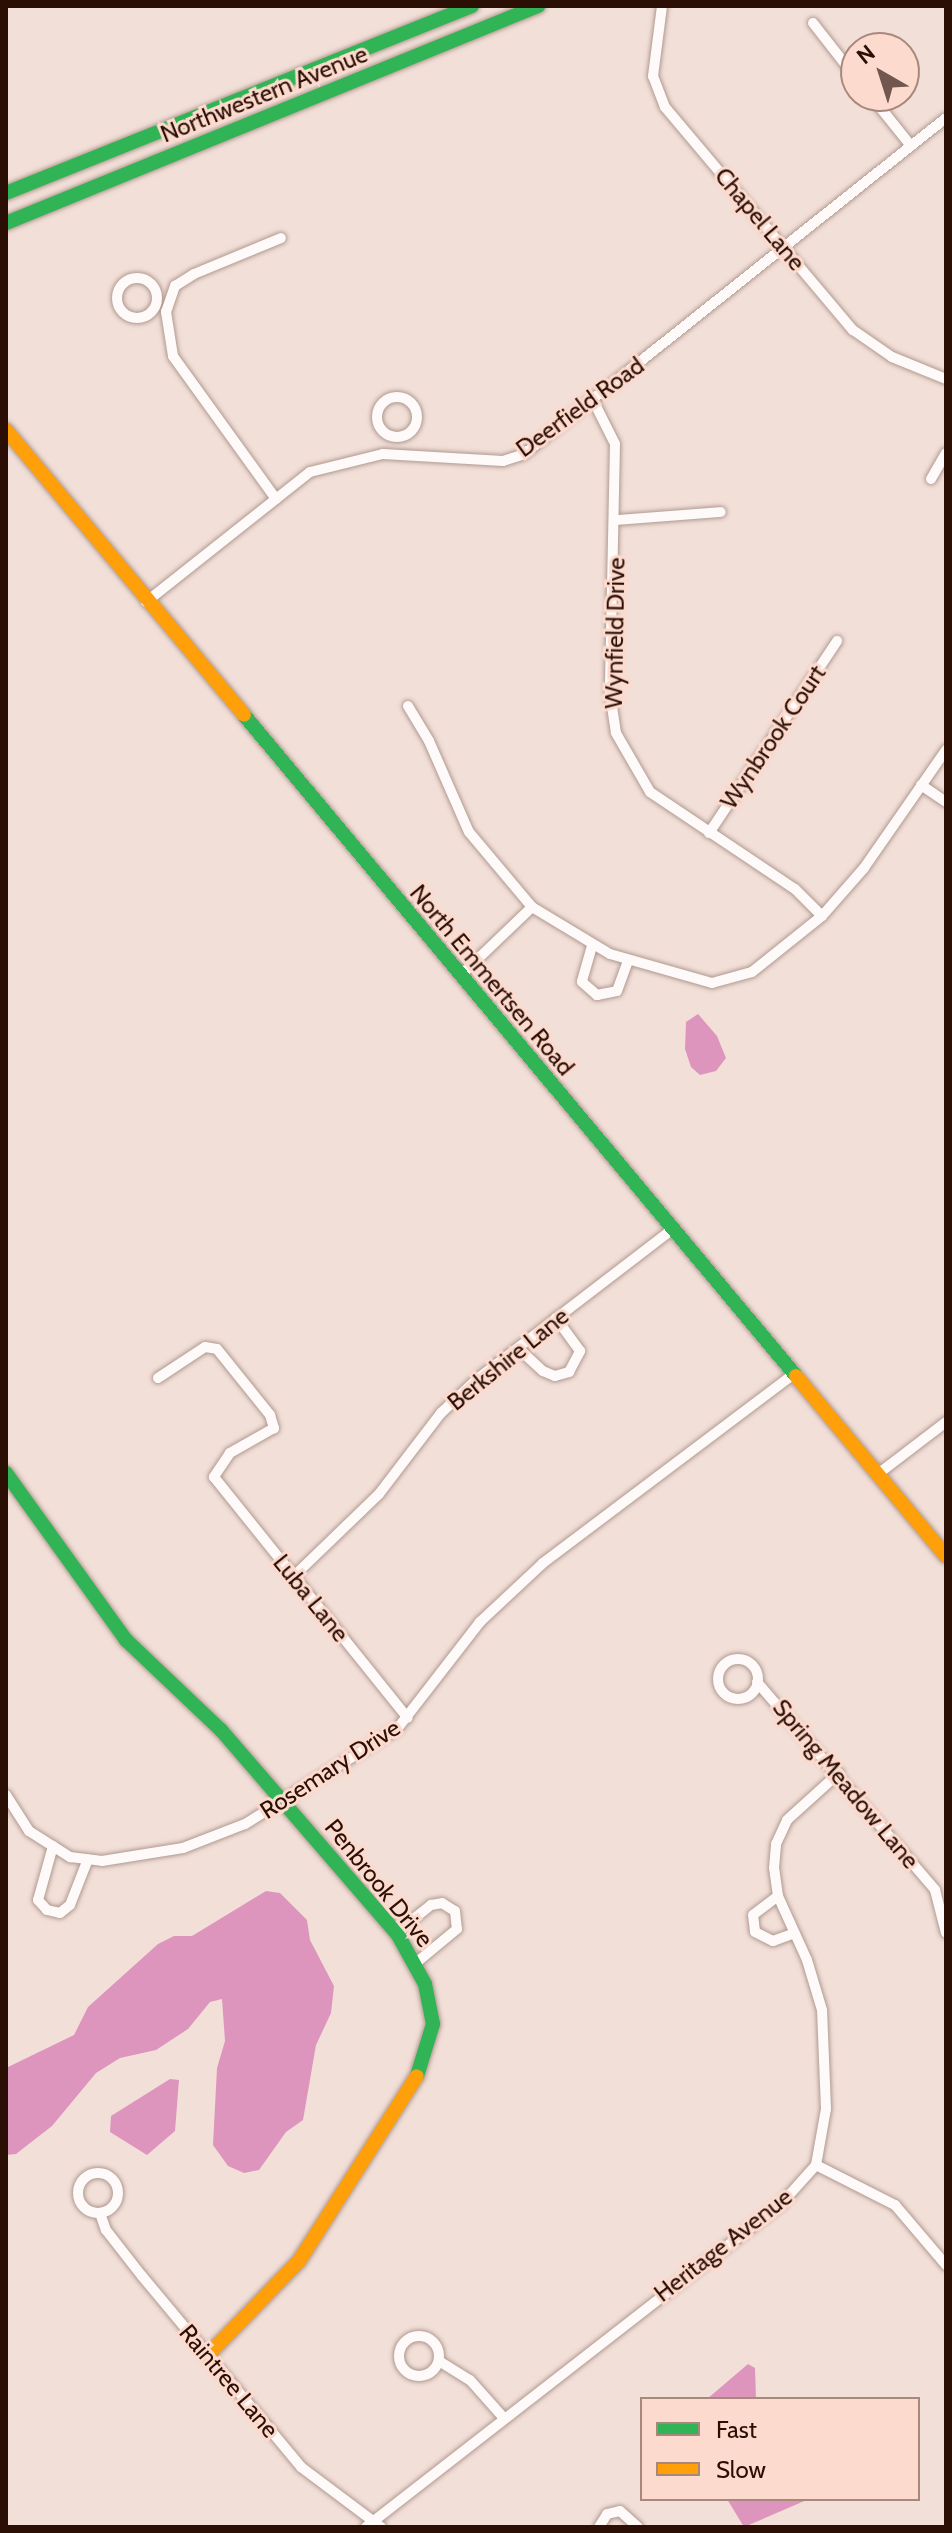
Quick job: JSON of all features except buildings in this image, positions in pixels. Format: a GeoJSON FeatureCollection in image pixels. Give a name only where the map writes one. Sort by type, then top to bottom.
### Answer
{"type":"FeatureCollection","features":[{"type":"Feature","properties":{"kind":"street","name":"Northwestern Avenue"},"geometry":{"type":"LineString","coordinates":[[6,193],[472,6]]}},
{"type":"Feature","properties":{"kind":"street","name":"Northwestern Avenue"},"geometry":{"type":"LineString","coordinates":[[6,223],[538,6]]}},
{"type":"Feature","properties":{"kind":"street","name":"Chapel Lane"},"geometry":{"type":"LineString","coordinates":[[662,6],[653,63],[660,98],[859,335],[892,357],[946,379]]}},
{"type":"Feature","properties":{"kind":"street"},"geometry":{"type":"LineString","coordinates":[[813,23],[840,58]]}},
{"type":"Feature","properties":{"kind":"street"},"geometry":{"type":"LineString","coordinates":[[223,106],[231,131]]}},
{"type":"Feature","properties":{"kind":"street"},"geometry":{"type":"LineString","coordinates":[[884,112],[911,146]]}},
{"type":"Feature","properties":{"kind":"street","name":"Deerfield Road"},"geometry":{"type":"LineString","coordinates":[[146,602],[310,472],[395,455],[503,461],[524,454],[946,118]]}},
{"type":"Feature","properties":{"kind":"street"},"geometry":{"type":"LineString","coordinates":[[276,499],[173,356],[167,308],[175,286],[281,238]]}},
{"type":"Feature","properties":{"kind":"street"},"geometry":{"type":"LineString","coordinates":[[156,305],[167,308]]}},
{"type":"Feature","properties":{"kind":"street","name":"Wynfield Drive"},"geometry":{"type":"LineString","coordinates":[[593,400],[615,444],[617,520],[610,693],[616,733],[650,792],[795,889],[822,916]]}},
{"type":"Feature","properties":{"kind":"street","name":"North Emmertsen Road"},"geometry":{"type":"LineString","coordinates":[[6,430],[146,602],[946,1556]]}},
{"type":"Feature","properties":{"kind":"street"},"geometry":{"type":"LineString","coordinates":[[394,437],[395,455]]}},
{"type":"Feature","properties":{"kind":"street"},"geometry":{"type":"LineString","coordinates":[[931,479],[946,453]]}},
{"type":"Feature","properties":{"kind":"street"},"geometry":{"type":"LineString","coordinates":[[617,520],[721,512]]}},
{"type":"Feature","properties":{"kind":"street","name":"Wynbrook Court"},"geometry":{"type":"LineString","coordinates":[[709,833],[837,641]]}},
{"type":"Feature","properties":{"kind":"street"},"geometry":{"type":"LineString","coordinates":[[408,706],[429,741],[469,832],[532,907],[592,946],[628,961],[712,983],[747,975],[822,916],[864,868],[946,750]]}},
{"type":"Feature","properties":{"kind":"street"},"geometry":{"type":"LineString","coordinates":[[921,785],[946,802]]}},
{"type":"Feature","properties":{"kind":"street"},"geometry":{"type":"LineString","coordinates":[[460,976],[532,907]]}},
{"type":"Feature","properties":{"kind":"street"},"geometry":{"type":"LineString","coordinates":[[592,946],[582,982],[597,995],[617,991],[628,961]]}},
{"type":"Feature","properties":{"kind":"street","name":"Berkshire Lane"},"geometry":{"type":"LineString","coordinates":[[294,1576],[379,1494],[441,1413],[518,1348],[673,1229]]}},
{"type":"Feature","properties":{"kind":"street"},"geometry":{"type":"LineString","coordinates":[[518,1348],[543,1371],[555,1376],[569,1372],[580,1351],[556,1318]]}},
{"type":"Feature","properties":{"kind":"street","name":"Luba Lane"},"geometry":{"type":"LineString","coordinates":[[158,1378],[205,1347],[217,1349],[270,1415],[274,1428],[230,1453],[214,1477],[408,1718]]}},
{"type":"Feature","properties":{"kind":"street","name":"Rosemary Drive"},"geometry":{"type":"LineString","coordinates":[[6,1795],[29,1831],[70,1857],[88,1859],[183,1848],[245,1824],[408,1718],[480,1622],[543,1563],[794,1374]]}},
{"type":"Feature","properties":{"kind":"street"},"geometry":{"type":"LineString","coordinates":[[878,1474],[946,1422]]}},
{"type":"Feature","properties":{"kind":"street","name":"Penbrook Drive"},"geometry":{"type":"LineString","coordinates":[[6,1473],[126,1640],[221,1730],[396,1933],[417,1962],[433,2024],[423,2066],[299,2261],[208,2355]]}},
{"type":"Feature","properties":{"kind":"street","name":"Spring Meadow Lane"},"geometry":{"type":"LineString","coordinates":[[757,1682],[839,1773],[935,1890],[946,1933]]}},
{"type":"Feature","properties":{"kind":"street"},"geometry":{"type":"LineString","coordinates":[[839,1773],[787,1820],[776,1844],[778,1896],[795,1933],[822,2010],[826,2109],[816,2165],[895,2205],[946,2265]]}},
{"type":"Feature","properties":{"kind":"street"},"geometry":{"type":"LineString","coordinates":[[53,1846],[38,1900],[47,1910],[60,1913],[70,1905],[88,1859]]}},
{"type":"Feature","properties":{"kind":"street"},"geometry":{"type":"LineString","coordinates":[[778,1896],[753,1915],[755,1932],[773,1941],[795,1933]]}},
{"type":"Feature","properties":{"kind":"street"},"geometry":{"type":"LineString","coordinates":[[396,1933],[431,1905],[442,1903],[455,1911],[457,1929],[417,1962]]}},
{"type":"Feature","properties":{"kind":"street","name":"Heritage Avenue"},"geometry":{"type":"LineString","coordinates":[[373,2525],[503,2417],[781,2204],[816,2165]]}},
{"type":"Feature","properties":{"kind":"street","name":"Raintree Lane"},"geometry":{"type":"LineString","coordinates":[[100,2213],[106,2230],[301,2467],[373,2525]]}},
{"type":"Feature","properties":{"kind":"street"},"geometry":{"type":"LineString","coordinates":[[439,2361],[470,2380],[503,2417]]}},
{"type":"Feature","properties":{"kind":"street"},"geometry":{"type":"LineString","coordinates":[[599,2527],[607,2514],[620,2511],[631,2516],[638,2527]]}},
{"type":"Feature","properties":{"kind":"shaded area"},"geometry":{"type":"Polygon","coordinates":[[[698,1014],[717,1036],[726,1058],[716,1071],[700,1075],[691,1067],[685,1049],[686,1022],[698,1014]]]}},
{"type":"Feature","properties":{"kind":"shaded area"},"geometry":{"type":"Polygon","coordinates":[[[266,1891],[280,1893],[307,1920],[310,1940],[334,1986],[331,2013],[316,2045],[303,2120],[286,2132],[259,2170],[244,2173],[228,2166],[213,2145],[217,2068],[225,2041],[222,1999],[210,2002],[188,2029],[156,2050],[120,2058],[96,2073],[52,2126],[16,2154],[6,2155],[6,2068],[74,2035],[88,2007],[158,1944],[174,1936],[192,1936],[266,1891]]]}},
{"type":"Feature","properties":{"kind":"shaded area"},"geometry":{"type":"Polygon","coordinates":[[[170,2079],[179,2080],[175,2131],[147,2155],[110,2132],[111,2116],[170,2079]]]}},
{"type":"Feature","properties":{"kind":"shaded area"},"geometry":{"type":"Polygon","coordinates":[[[748,2364],[755,2368],[756,2397],[709,2397],[748,2364]]]}},
{"type":"Feature","properties":{"kind":"shaded area"},"geometry":{"type":"Polygon","coordinates":[[[728,2501],[804,2501],[744,2527],[728,2501]]]}},
{"type":"Feature","properties":{"kind":"traffic: fast"},"geometry":{"type":"LineString","coordinates":[[6,193],[472,6]]}},
{"type":"Feature","properties":{"kind":"traffic: fast"},"geometry":{"type":"LineString","coordinates":[[6,223],[538,6]]}},
{"type":"Feature","properties":{"kind":"traffic: fast"},"geometry":{"type":"LineString","coordinates":[[244,715],[796,1376]]}},
{"type":"Feature","properties":{"kind":"traffic: fast"},"geometry":{"type":"LineString","coordinates":[[6,1473],[126,1640],[221,1730],[398,1935],[425,1984],[433,2024],[417,2076]]}},
{"type":"Feature","properties":{"kind":"traffic: slow"},"geometry":{"type":"LineString","coordinates":[[6,430],[244,715]]}},
{"type":"Feature","properties":{"kind":"traffic: slow"},"geometry":{"type":"LineString","coordinates":[[796,1376],[946,1556]]}},
{"type":"Feature","properties":{"kind":"traffic: slow"},"geometry":{"type":"LineString","coordinates":[[208,2355],[299,2261],[417,2076]]}}]}
